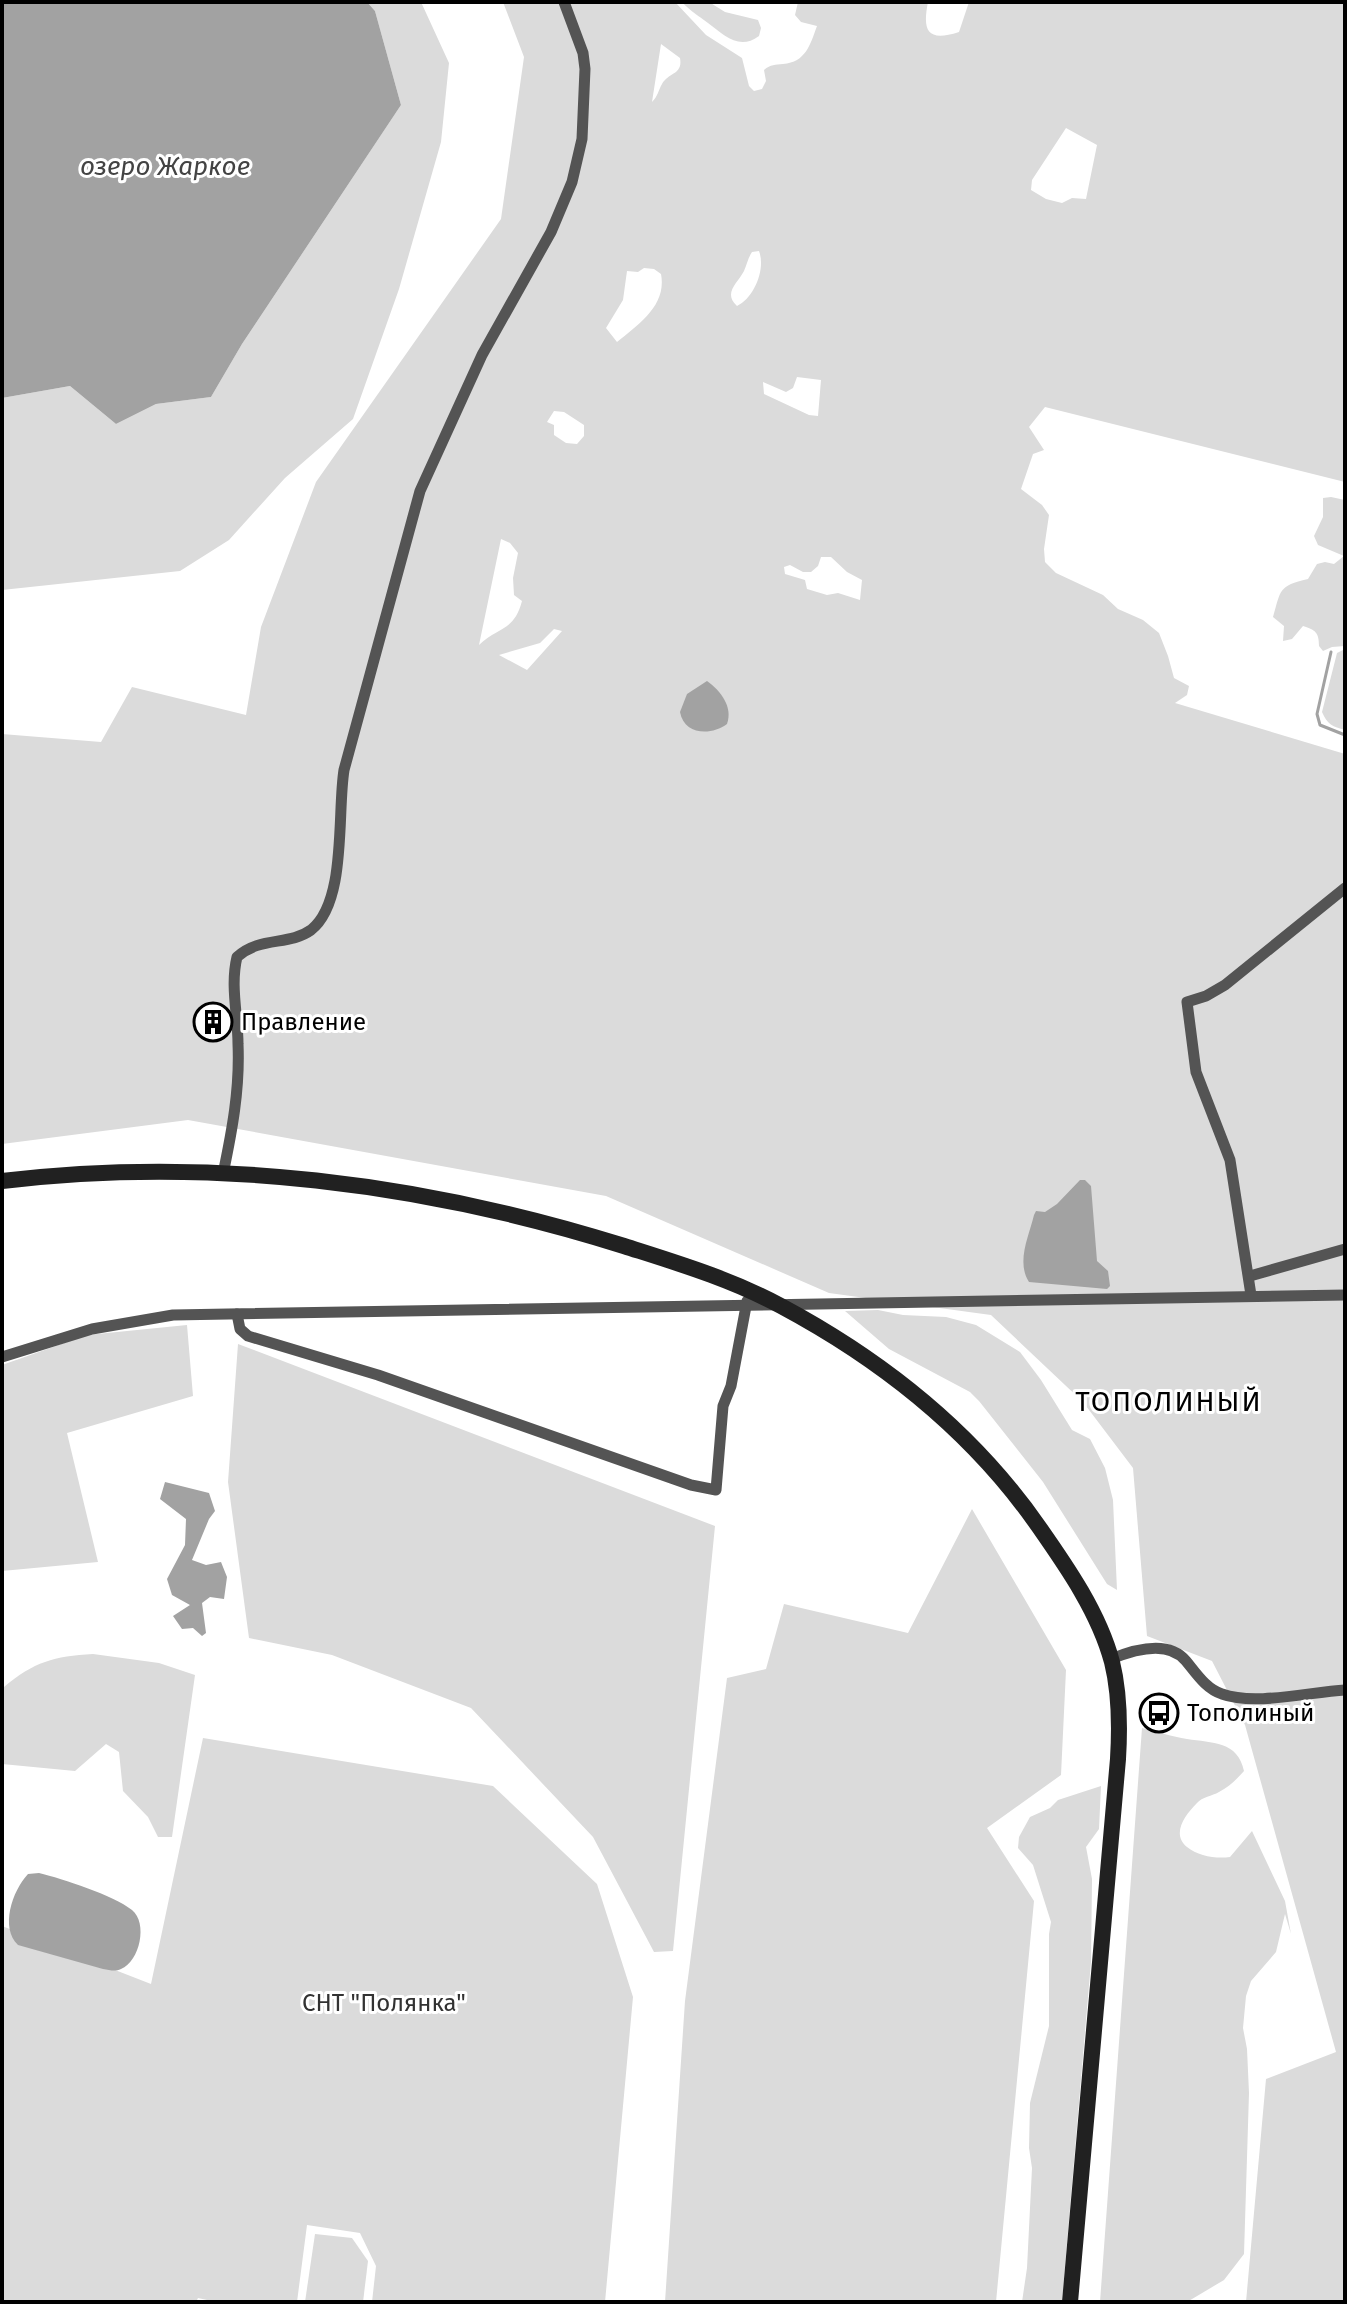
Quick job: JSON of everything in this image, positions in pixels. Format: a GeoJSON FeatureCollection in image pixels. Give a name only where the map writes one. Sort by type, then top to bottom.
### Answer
{"type":"FeatureCollection","features":[{"type":"Feature","properties":{"kind":"street"},"geometry":{"type":"LineString","coordinates":[[223,1174],[238,1089],[239,1046],[234,996],[237,957],[258,944],[297,936],[310,930],[322,916],[331,897],[338,875],[340,796],[344,770],[420,491],[482,355],[551,232],[572,182],[582,139],[585,69],[583,53],[564,2]]}},
{"type":"Feature","properties":{"kind":"street"},"geometry":{"type":"LineString","coordinates":[[1251,1295],[1230,1160],[1196,1072],[1187,1002],[1225,985],[1345,888]]}},
{"type":"Feature","properties":{"kind":"street"},"geometry":{"type":"LineString","coordinates":[[2,1181],[96,1174],[223,1174],[325,1181],[413,1193],[578,1232],[714,1275],[748,1298]]}},
{"type":"Feature","properties":{"kind":"street"},"geometry":{"type":"LineString","coordinates":[[1250,1276],[1345,1249]]}},
{"type":"Feature","properties":{"kind":"street"},"geometry":{"type":"LineString","coordinates":[[2,1357],[92,1329],[173,1315],[748,1298],[780,1305],[1345,1295]]}},
{"type":"Feature","properties":{"kind":"street"},"geometry":{"type":"LineString","coordinates":[[237,1314],[240,1329],[248,1336],[363,1370],[691,1485],[716,1490],[723,1406],[731,1386],[748,1298]]}},
{"type":"Feature","properties":{"kind":"street"},"geometry":{"type":"LineString","coordinates":[[780,1305],[896,1379],[939,1413],[971,1444],[1002,1478],[1055,1550],[1090,1609],[1111,1659],[1120,1721],[1118,1759],[1070,2302]]}},
{"type":"Feature","properties":{"kind":"street"},"geometry":{"type":"LineString","coordinates":[[1111,1659],[1131,1650],[1161,1648],[1172,1651],[1184,1658],[1202,1681],[1219,1694],[1240,1698],[1345,1690]]}},
{"type":"Feature","properties":{"kind":"green space"},"geometry":{"type":"Polygon","coordinates":[[[367,2],[421,2],[449,63],[441,142],[399,289],[353,419],[285,478],[229,540],[180,571],[2,590],[2,398],[70,386],[116,424],[156,404],[211,397],[242,344],[401,105],[375,11],[367,2]]]}},
{"type":"Feature","properties":{"kind":"green space"},"geometry":{"type":"Polygon","coordinates":[[[503,2],[675,2],[706,35],[742,58],[749,86],[754,91],[762,89],[766,81],[764,70],[797,60],[809,46],[817,26],[801,22],[795,15],[798,2],[928,2],[927,27],[934,35],[940,36],[959,32],[969,2],[1345,2],[1345,482],[1045,407],[1029,427],[1044,450],[1033,454],[1021,489],[1042,505],[1049,515],[1045,562],[1056,573],[1103,595],[1118,609],[1143,620],[1159,633],[1174,678],[1189,686],[1187,695],[1175,703],[1345,754],[1345,2302],[1246,2302],[1266,2079],[1336,2052],[1245,1725],[1212,1661],[1147,1636],[1133,1468],[1083,1402],[991,1315],[829,1293],[606,1196],[188,1120],[2,1144],[2,734],[101,742],[132,687],[246,715],[261,627],[316,482],[501,219],[524,57],[503,2]],[[661,44],[652,102],[662,84],[677,71],[680,64],[680,58],[661,44]],[[1066,128],[1032,180],[1031,190],[1046,199],[1062,203],[1072,198],[1086,199],[1097,145],[1066,128]],[[759,251],[752,252],[731,293],[737,306],[749,297],[757,282],[761,266],[759,251]],[[654,269],[627,271],[623,300],[606,328],[617,342],[650,313],[662,285],[661,274],[654,269]],[[797,377],[793,388],[786,392],[763,382],[764,394],[809,415],[818,416],[821,380],[797,377]],[[554,411],[547,422],[554,425],[554,435],[566,443],[577,444],[584,436],[584,425],[564,412],[554,411]],[[501,539],[479,645],[510,624],[522,601],[514,595],[513,578],[518,553],[510,543],[501,539]],[[821,557],[818,566],[811,572],[803,572],[790,565],[784,567],[785,574],[805,580],[807,589],[860,600],[862,580],[847,572],[831,557],[821,557]],[[554,629],[540,643],[499,655],[527,670],[562,631],[554,629]]]}},
{"type":"Feature","properties":{"kind":"green space"},"geometry":{"type":"Polygon","coordinates":[[[682,2],[709,2],[725,12],[758,20],[761,28],[759,36],[745,42],[732,40],[682,2]]]}},
{"type":"Feature","properties":{"kind":"green space"},"geometry":{"type":"Polygon","coordinates":[[[1323,498],[1345,500],[1345,646],[1323,651],[1316,633],[1303,626],[1292,639],[1283,641],[1284,626],[1273,617],[1282,590],[1308,579],[1317,564],[1334,564],[1344,556],[1318,545],[1314,536],[1323,517],[1323,498]]]}},
{"type":"Feature","properties":{"kind":"green space"},"geometry":{"type":"Polygon","coordinates":[[[1345,649],[1345,730],[1331,724],[1322,712],[1337,653],[1345,649]]]}},
{"type":"Feature","properties":{"kind":"green space"},"geometry":{"type":"Polygon","coordinates":[[[878,1310],[903,1315],[946,1317],[976,1325],[1020,1352],[1072,1430],[1090,1439],[1105,1468],[1113,1500],[1117,1590],[1107,1584],[1043,1482],[979,1401],[970,1392],[889,1349],[845,1311],[878,1310]]]}},
{"type":"Feature","properties":{"kind":"green space"},"geometry":{"type":"Polygon","coordinates":[[[187,1325],[193,1396],[67,1433],[98,1562],[2,1571],[2,1365],[87,1335],[187,1325]]]}},
{"type":"Feature","properties":{"kind":"green space"},"geometry":{"type":"Polygon","coordinates":[[[238,1344],[715,1526],[673,1951],[654,1952],[593,1837],[471,1708],[332,1655],[249,1638],[228,1482],[238,1344]]]}},
{"type":"Feature","properties":{"kind":"green space"},"geometry":{"type":"Polygon","coordinates":[[[972,1509],[1066,1670],[1061,1775],[987,1828],[1034,1901],[996,2302],[665,2302],[685,2001],[727,1678],[766,1669],[784,1604],[908,1633],[972,1509]]]}},
{"type":"Feature","properties":{"kind":"green space"},"geometry":{"type":"Polygon","coordinates":[[[93,1654],[159,1663],[195,1675],[172,1837],[158,1837],[148,1817],[123,1791],[119,1752],[106,1744],[75,1771],[2,1764],[4,1687],[45,1662],[93,1654]]]}},
{"type":"Feature","properties":{"kind":"green space"},"geometry":{"type":"Polygon","coordinates":[[[1142,1728],[1223,1745],[1236,1754],[1244,1771],[1226,1788],[1197,1803],[1184,1819],[1180,1836],[1182,1842],[1196,1853],[1225,1858],[1230,1857],[1252,1831],[1285,1901],[1291,1934],[1285,1914],[1276,1952],[1251,1981],[1246,1996],[1243,2028],[1249,2093],[1244,2254],[1224,2280],[1187,2302],[1100,2302],[1142,1728]]]}},
{"type":"Feature","properties":{"kind":"green space","name":"СНТ \"Полянка\""},"geometry":{"type":"Polygon","coordinates":[[[203,1738],[493,1786],[597,1884],[633,1997],[605,2302],[372,2302],[376,2266],[360,2233],[307,2225],[297,2302],[216,2302],[198,2298],[196,2302],[2,2302],[2,1926],[151,1984],[203,1738]]]}},
{"type":"Feature","properties":{"kind":"green space"},"geometry":{"type":"Polygon","coordinates":[[[1101,1786],[1099,1829],[1086,1847],[1092,1879],[1091,1962],[1062,2302],[1022,2302],[1027,2268],[1032,2168],[1030,2103],[1049,2026],[1051,1922],[1033,1865],[1018,1848],[1019,1837],[1030,1817],[1050,1808],[1058,1800],[1101,1786]]]}},
{"type":"Feature","properties":{"kind":"green space"},"geometry":{"type":"Polygon","coordinates":[[[315,2234],[352,2238],[368,2261],[363,2302],[305,2302],[315,2234]]]}},
{"type":"Feature","properties":{"kind":"water","name":"озеро Жаркое"},"geometry":{"type":"Polygon","coordinates":[[[2,2],[367,2],[375,11],[401,105],[242,344],[211,397],[156,404],[116,424],[70,386],[2,398],[2,2]]]}},
{"type":"Feature","properties":{"kind":"water"},"geometry":{"type":"Polygon","coordinates":[[[707,681],[724,700],[728,718],[727,724],[721,728],[706,732],[692,729],[680,712],[687,694],[707,681]]]}},
{"type":"Feature","properties":{"kind":"water"},"geometry":{"type":"Polygon","coordinates":[[[1080,1180],[1091,1186],[1097,1261],[1108,1271],[1110,1286],[1107,1289],[1029,1282],[1024,1258],[1036,1211],[1045,1212],[1057,1204],[1080,1180]]]}},
{"type":"Feature","properties":{"kind":"water"},"geometry":{"type":"Polygon","coordinates":[[[165,1482],[209,1493],[215,1511],[192,1560],[206,1565],[221,1562],[227,1577],[224,1599],[210,1597],[202,1603],[206,1633],[202,1636],[193,1628],[182,1629],[173,1616],[190,1605],[172,1595],[167,1579],[185,1545],[186,1519],[160,1499],[165,1482]]]}},
{"type":"Feature","properties":{"kind":"water"},"geometry":{"type":"Polygon","coordinates":[[[39,1873],[101,1893],[132,1910],[141,1932],[137,1950],[128,1965],[117,1970],[103,1969],[18,1945],[9,1920],[13,1899],[28,1874],[39,1873]]]}},
{"type":"Feature","properties":{"kind":"waterway"},"geometry":{"type":"LineString","coordinates":[[1331,652],[1317,714],[1320,725],[1345,735]]}},
{"type":"Feature","properties":{"kind":"place","name":"Правление"},"geometry":{"type":"Point","coordinates":[213,1022]}},
{"type":"Feature","properties":{"kind":"place","name":"Тополиный"},"geometry":{"type":"Point","coordinates":[1159,1713]}},
{"type":"Feature","properties":{"kind":"district","name":"ТОПОЛИНЫЙ"},"geometry":{"type":"Point","coordinates":[1169,1401]}}]}
